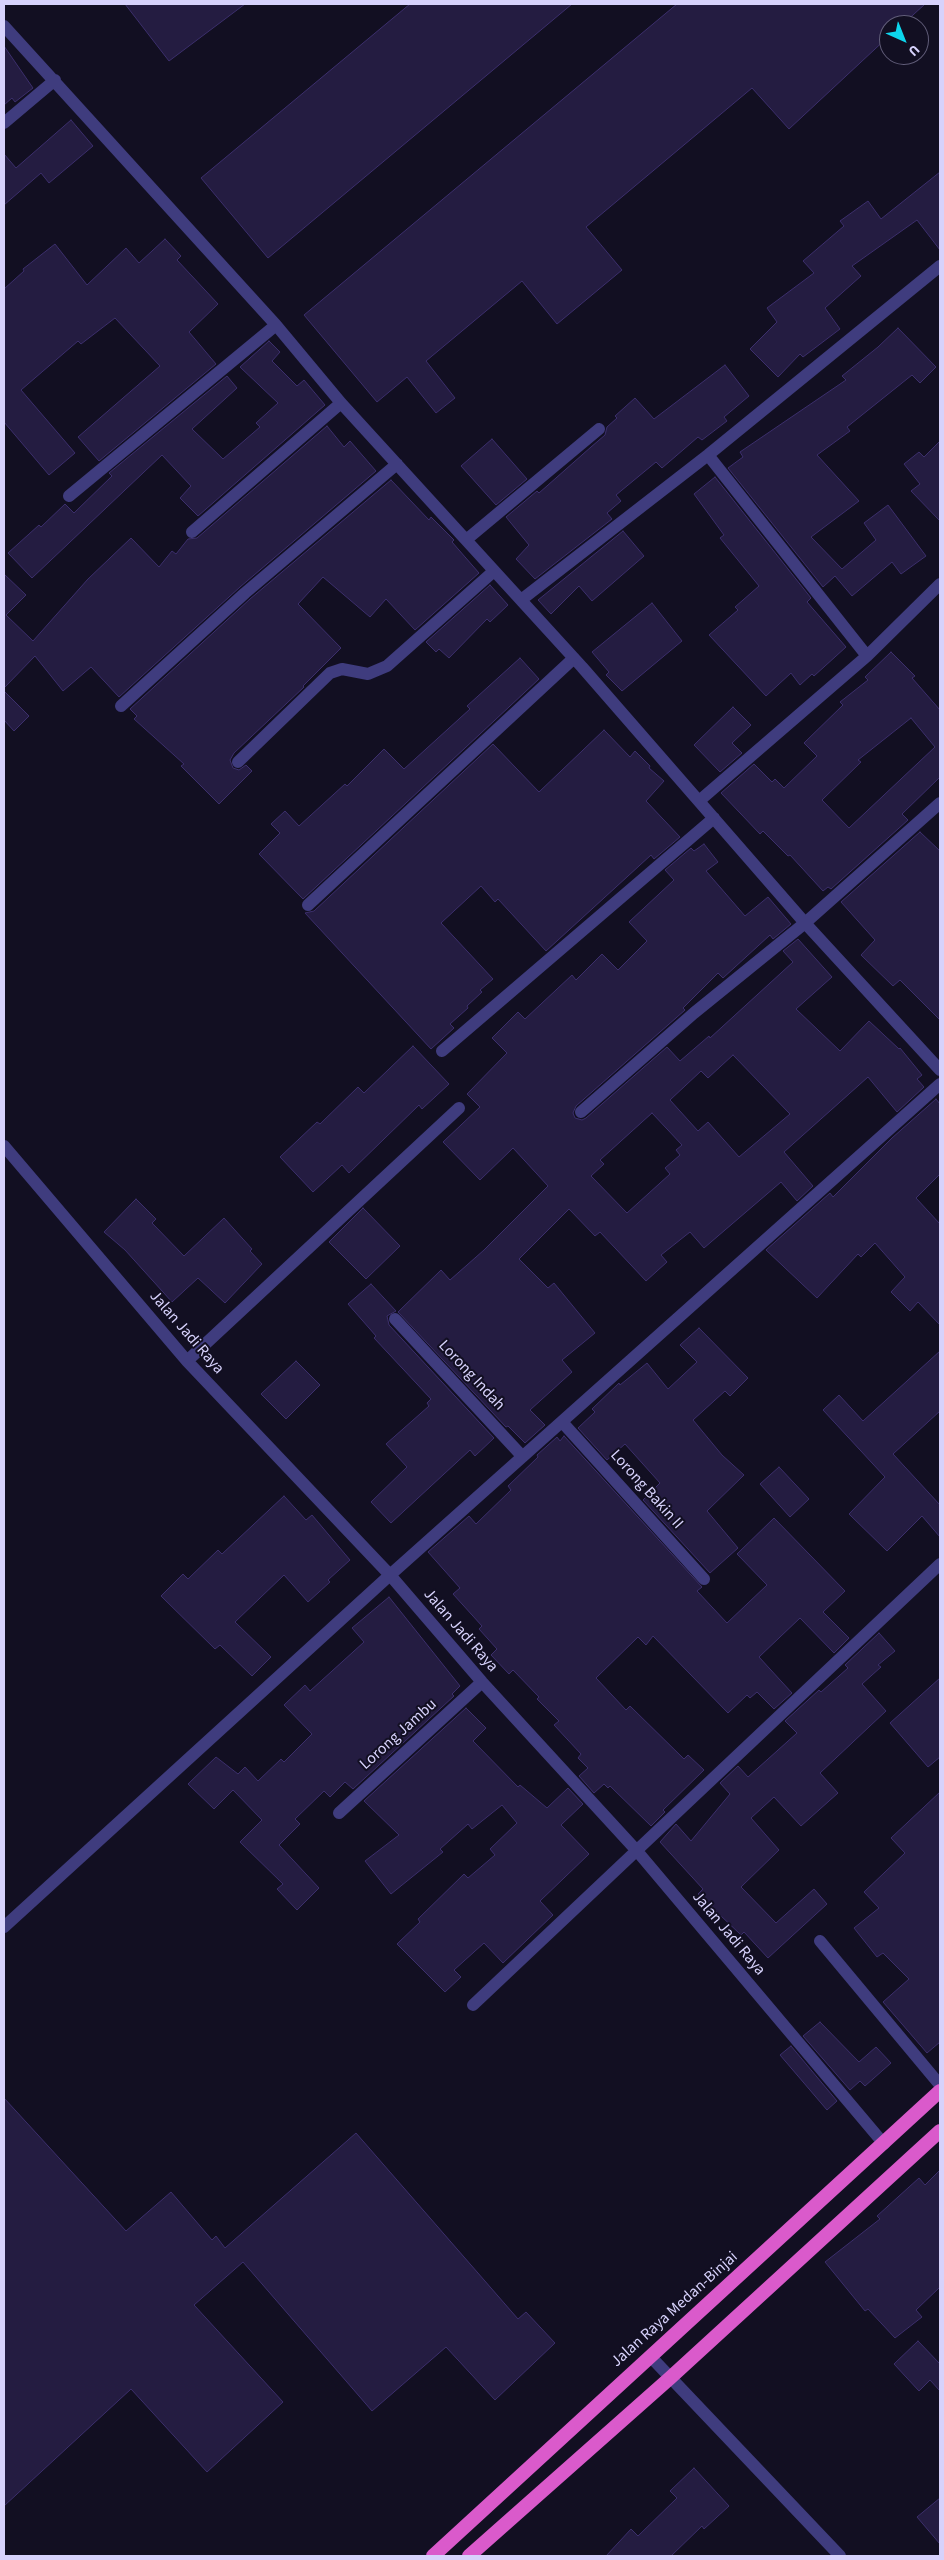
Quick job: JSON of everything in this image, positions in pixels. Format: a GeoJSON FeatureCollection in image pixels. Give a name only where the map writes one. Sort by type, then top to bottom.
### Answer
{"type":"FeatureCollection","features":[{"type":"Feature","properties":{"kind":"highway","name":"Jalan Raya Medan-Binjai"},"geometry":{"type":"LineString","coordinates":[[433,2556],[940,2091]]}},
{"type":"Feature","properties":{"kind":"highway"},"geometry":{"type":"LineString","coordinates":[[469,2556],[670,2378],[940,2131]]}},
{"type":"Feature","properties":{"kind":"street"},"geometry":{"type":"LineString","coordinates":[[4,26],[276,325],[341,403],[574,658],[805,923],[940,1070]]}},
{"type":"Feature","properties":{"kind":"street"},"geometry":{"type":"LineString","coordinates":[[4,123],[54,80]]}},
{"type":"Feature","properties":{"kind":"street"},"geometry":{"type":"LineString","coordinates":[[521,600],[708,455],[940,266]]}},
{"type":"Feature","properties":{"kind":"street"},"geometry":{"type":"LineString","coordinates":[[69,496],[276,325]]}},
{"type":"Feature","properties":{"kind":"street"},"geometry":{"type":"LineString","coordinates":[[192,532],[341,403]]}},
{"type":"Feature","properties":{"kind":"street"},"geometry":{"type":"LineString","coordinates":[[466,540],[599,429]]}},
{"type":"Feature","properties":{"kind":"street"},"geometry":{"type":"LineString","coordinates":[[708,455],[867,656]]}},
{"type":"Feature","properties":{"kind":"street"},"geometry":{"type":"LineString","coordinates":[[121,706],[245,592],[397,464]]}},
{"type":"Feature","properties":{"kind":"street"},"geometry":{"type":"LineString","coordinates":[[238,762],[330,673],[342,668],[368,674],[387,666],[494,572]]}},
{"type":"Feature","properties":{"kind":"street"},"geometry":{"type":"LineString","coordinates":[[698,801],[867,656],[940,584]]}},
{"type":"Feature","properties":{"kind":"street"},"geometry":{"type":"LineString","coordinates":[[308,905],[574,658]]}},
{"type":"Feature","properties":{"kind":"street"},"geometry":{"type":"LineString","coordinates":[[581,1112],[694,1013],[805,923],[940,803]]}},
{"type":"Feature","properties":{"kind":"street"},"geometry":{"type":"LineString","coordinates":[[442,1051],[714,818]]}},
{"type":"Feature","properties":{"kind":"street"},"geometry":{"type":"LineString","coordinates":[[4,1927],[522,1456],[563,1423],[940,1084]]}},
{"type":"Feature","properties":{"kind":"street"},"geometry":{"type":"LineString","coordinates":[[187,1361],[459,1108]]}},
{"type":"Feature","properties":{"kind":"street","name":"Jalan Jadi Raya"},"geometry":{"type":"LineString","coordinates":[[4,1146],[187,1361],[390,1575],[482,1682],[637,1851],[884,2144]]}},
{"type":"Feature","properties":{"kind":"street","name":"Lorong Indah"},"geometry":{"type":"LineString","coordinates":[[395,1319],[522,1456]]}},
{"type":"Feature","properties":{"kind":"street","name":"Lorong Bakin II"},"geometry":{"type":"LineString","coordinates":[[563,1423],[704,1579]]}},
{"type":"Feature","properties":{"kind":"street"},"geometry":{"type":"LineString","coordinates":[[473,2005],[940,1564]]}},
{"type":"Feature","properties":{"kind":"street","name":"Lorong Jambu"},"geometry":{"type":"LineString","coordinates":[[339,1813],[482,1682]]}},
{"type":"Feature","properties":{"kind":"street"},"geometry":{"type":"LineString","coordinates":[[820,1942],[940,2085]]}},
{"type":"Feature","properties":{"kind":"street"},"geometry":{"type":"LineString","coordinates":[[650,2356],[840,2556]]}},
{"type":"Feature","properties":{"kind":"building"},"geometry":{"type":"Polygon","coordinates":[[[125,4],[245,4],[169,61],[125,4]]]}},
{"type":"Feature","properties":{"kind":"building"},"geometry":{"type":"Polygon","coordinates":[[[410,4],[572,4],[268,258],[201,178],[410,4]]]}},
{"type":"Feature","properties":{"kind":"building"},"geometry":{"type":"Polygon","coordinates":[[[677,4],[925,4],[913,15],[879,15],[879,45],[789,129],[752,88],[586,227],[622,270],[557,324],[522,281],[426,361],[455,398],[436,413],[407,377],[377,402],[304,315],[677,4]]]}},
{"type":"Feature","properties":{"kind":"building"},"geometry":{"type":"Polygon","coordinates":[[[4,46],[33,88],[15,102],[12,98],[4,105],[4,46]]]}},
{"type":"Feature","properties":{"kind":"building"},"geometry":{"type":"Polygon","coordinates":[[[71,120],[93,146],[49,183],[41,173],[4,205],[4,154],[16,168],[71,120]]]}},
{"type":"Feature","properties":{"kind":"building"},"geometry":{"type":"Polygon","coordinates":[[[940,172],[940,250],[917,220],[852,266],[861,276],[825,308],[840,329],[803,357],[800,354],[778,377],[750,349],[777,322],[767,308],[814,273],[803,261],[844,226],[840,221],[868,201],[881,219],[940,172]]]}},
{"type":"Feature","properties":{"kind":"building"},"geometry":{"type":"Polygon","coordinates":[[[165,239],[181,256],[177,260],[218,304],[189,332],[216,364],[99,461],[78,437],[160,366],[115,318],[81,344],[78,341],[21,390],[75,453],[49,475],[4,422],[4,289],[24,271],[23,269],[55,244],[87,285],[126,248],[139,263],[165,239]]]}},
{"type":"Feature","properties":{"kind":"building"},"geometry":{"type":"Polygon","coordinates":[[[898,328],[936,367],[920,383],[912,375],[847,427],[850,431],[817,455],[859,501],[811,537],[842,569],[876,540],[864,523],[888,505],[926,556],[901,574],[892,562],[852,596],[835,576],[823,587],[728,468],[743,457],[740,452],[846,380],[842,376],[898,328]]]}},
{"type":"Feature","properties":{"kind":"building"},"geometry":{"type":"Polygon","coordinates":[[[269,341],[280,352],[272,361],[297,386],[304,380],[325,405],[198,516],[180,498],[191,486],[162,455],[32,578],[8,553],[39,525],[41,527],[65,504],[74,513],[112,476],[109,473],[227,376],[237,388],[192,429],[223,459],[260,427],[256,423],[278,403],[240,367],[269,341]]]}},
{"type":"Feature","properties":{"kind":"building"},"geometry":{"type":"Polygon","coordinates":[[[725,365],[749,396],[724,417],[727,421],[702,440],[698,437],[662,468],[656,462],[616,495],[621,501],[607,513],[612,519],[535,579],[516,559],[529,545],[506,517],[537,491],[539,493],[605,435],[607,427],[617,418],[615,416],[635,398],[654,419],[725,365]]]}},
{"type":"Feature","properties":{"kind":"building"},"geometry":{"type":"Polygon","coordinates":[[[327,426],[344,447],[350,441],[376,471],[240,587],[119,697],[91,667],[63,691],[35,656],[4,688],[4,574],[26,595],[6,615],[33,641],[88,579],[131,538],[159,567],[172,551],[176,554],[188,539],[197,538],[327,426]]]}},
{"type":"Feature","properties":{"kind":"building"},"geometry":{"type":"Polygon","coordinates":[[[492,439],[527,479],[496,505],[461,466],[492,439]]]}},
{"type":"Feature","properties":{"kind":"building"},"geometry":{"type":"Polygon","coordinates":[[[940,441],[940,521],[911,491],[920,484],[904,464],[919,452],[924,457],[940,441]]]}},
{"type":"Feature","properties":{"kind":"building"},"geometry":{"type":"Polygon","coordinates":[[[715,477],[811,598],[807,602],[846,647],[814,676],[812,674],[800,685],[791,673],[766,696],[709,635],[738,610],[735,607],[759,586],[720,538],[724,535],[694,494],[715,477]]]}},
{"type":"Feature","properties":{"kind":"building"},"geometry":{"type":"Polygon","coordinates":[[[391,480],[429,520],[431,517],[454,540],[452,542],[479,573],[415,630],[386,599],[370,617],[323,577],[298,604],[341,648],[304,687],[234,753],[230,760],[233,768],[239,770],[246,765],[252,771],[219,804],[181,766],[184,764],[134,719],[137,716],[130,709],[250,599],[391,480]]]}},
{"type":"Feature","properties":{"kind":"building"},"geometry":{"type":"Polygon","coordinates":[[[623,531],[644,556],[592,601],[579,586],[551,614],[538,600],[623,531]]]}},
{"type":"Feature","properties":{"kind":"building"},"geometry":{"type":"Polygon","coordinates":[[[490,585],[508,605],[490,622],[487,619],[449,658],[439,649],[436,652],[426,642],[490,585]]]}},
{"type":"Feature","properties":{"kind":"building"},"geometry":{"type":"Polygon","coordinates":[[[652,603],[682,641],[622,691],[606,675],[609,672],[592,652],[652,603]]]}},
{"type":"Feature","properties":{"kind":"building"},"geometry":{"type":"Polygon","coordinates":[[[891,652],[915,676],[912,678],[940,710],[940,777],[902,814],[908,820],[831,889],[828,887],[823,891],[790,855],[788,856],[763,831],[760,834],[721,793],[754,764],[772,782],[775,779],[784,788],[817,756],[804,743],[843,705],[840,702],[868,680],[865,677],[891,652]],[[911,718],[858,760],[861,762],[822,800],[849,828],[935,747],[911,718]]]}},
{"type":"Feature","properties":{"kind":"building"},"geometry":{"type":"Polygon","coordinates":[[[520,658],[539,679],[303,899],[259,854],[280,833],[271,824],[285,811],[299,826],[345,784],[347,786],[384,749],[404,769],[470,709],[467,706],[520,658]]]}},
{"type":"Feature","properties":{"kind":"building"},"geometry":{"type":"Polygon","coordinates":[[[4,691],[29,716],[14,731],[4,720],[4,691]]]}},
{"type":"Feature","properties":{"kind":"building"},"geometry":{"type":"Polygon","coordinates":[[[733,707],[751,725],[732,743],[742,753],[720,772],[694,745],[733,707]]]}},
{"type":"Feature","properties":{"kind":"building"},"geometry":{"type":"Polygon","coordinates":[[[604,730],[630,757],[635,751],[650,766],[649,768],[664,781],[646,801],[680,837],[654,859],[651,855],[546,951],[498,899],[495,902],[481,886],[441,923],[493,979],[480,990],[482,992],[467,1006],[468,1008],[450,1024],[454,1028],[431,1049],[305,913],[314,911],[493,744],[539,792],[604,730]]]}},
{"type":"Feature","properties":{"kind":"building"},"geometry":{"type":"Polygon","coordinates":[[[920,832],[940,851],[940,1020],[900,980],[893,986],[861,955],[875,940],[841,902],[920,832]]]}},
{"type":"Feature","properties":{"kind":"building"},"geometry":{"type":"Polygon","coordinates":[[[704,844],[718,862],[706,871],[745,916],[768,897],[791,924],[773,939],[770,935],[723,978],[718,973],[683,1008],[685,1010],[576,1106],[573,1113],[575,1118],[582,1120],[586,1118],[667,1047],[680,1061],[709,1036],[710,1038],[793,962],[783,951],[798,939],[832,977],[796,1009],[840,1051],[869,1021],[900,1048],[922,1075],[917,1079],[924,1087],[897,1112],[868,1077],[784,1152],[813,1186],[797,1201],[781,1182],[704,1248],[690,1232],[661,1255],[667,1262],[646,1281],[600,1232],[595,1236],[569,1209],[519,1259],[548,1288],[554,1283],[595,1333],[562,1360],[572,1372],[530,1410],[545,1425],[525,1443],[508,1426],[506,1427],[398,1312],[441,1270],[450,1280],[484,1250],[548,1186],[513,1148],[480,1180],[443,1142],[480,1107],[467,1094],[507,1053],[492,1038],[518,1012],[525,1019],[572,975],[576,980],[602,954],[618,970],[647,941],[629,922],[674,880],[665,870],[691,848],[694,851],[704,844]],[[733,1055],[708,1078],[701,1071],[670,1100],[698,1131],[708,1122],[739,1157],[790,1114],[733,1055]],[[652,1113],[600,1160],[604,1164],[591,1176],[627,1213],[670,1174],[665,1168],[680,1155],[676,1150],[682,1145],[652,1113]]]}},
{"type":"Feature","properties":{"kind":"building"},"geometry":{"type":"Polygon","coordinates":[[[413,1046],[449,1084],[422,1109],[419,1105],[349,1173],[342,1165],[313,1192],[280,1157],[317,1122],[320,1124],[358,1087],[364,1093],[413,1046]]]}},
{"type":"Feature","properties":{"kind":"building"},"geometry":{"type":"Polygon","coordinates":[[[936,1099],[940,1104],[940,1174],[916,1198],[940,1224],[940,1325],[918,1302],[910,1311],[891,1292],[905,1277],[875,1243],[861,1257],[858,1254],[817,1298],[766,1250],[830,1193],[833,1197],[892,1138],[936,1099]]]}},
{"type":"Feature","properties":{"kind":"building"},"geometry":{"type":"Polygon","coordinates":[[[136,1199],[156,1219],[152,1223],[184,1256],[224,1218],[252,1249],[250,1251],[262,1264],[225,1303],[198,1278],[172,1302],[125,1250],[104,1232],[136,1199]]]}},
{"type":"Feature","properties":{"kind":"building"},"geometry":{"type":"Polygon","coordinates":[[[363,1208],[400,1246],[366,1279],[329,1242],[363,1208]]]}},
{"type":"Feature","properties":{"kind":"building"},"geometry":{"type":"Polygon","coordinates":[[[371,1284],[396,1311],[387,1316],[389,1325],[494,1438],[475,1456],[470,1450],[391,1523],[371,1502],[407,1467],[386,1444],[429,1406],[427,1403],[431,1399],[374,1338],[376,1336],[348,1304],[371,1284]]]}},
{"type":"Feature","properties":{"kind":"building"},"geometry":{"type":"Polygon","coordinates":[[[699,1328],[748,1378],[730,1396],[725,1391],[693,1420],[722,1455],[744,1475],[707,1511],[738,1548],[710,1573],[643,1500],[660,1483],[625,1444],[607,1460],[578,1428],[595,1412],[592,1409],[619,1383],[620,1385],[647,1363],[668,1389],[697,1362],[680,1345],[699,1328]]]}},
{"type":"Feature","properties":{"kind":"building"},"geometry":{"type":"Polygon","coordinates":[[[940,1351],[940,1411],[893,1454],[940,1505],[940,1537],[922,1516],[887,1551],[849,1514],[885,1477],[823,1410],[839,1395],[863,1421],[940,1351]]]}},
{"type":"Feature","properties":{"kind":"building"},"geometry":{"type":"Polygon","coordinates":[[[296,1361],[320,1385],[286,1419],[261,1394],[296,1361]]]}},
{"type":"Feature","properties":{"kind":"building"},"geometry":{"type":"Polygon","coordinates":[[[564,1436],[702,1587],[697,1591],[727,1623],[767,1585],[737,1554],[774,1518],[845,1591],[823,1612],[849,1638],[834,1653],[800,1618],[759,1657],[792,1693],[774,1709],[757,1692],[750,1698],[747,1695],[728,1713],[653,1636],[646,1645],[638,1637],[596,1678],[626,1710],[630,1706],[684,1759],[688,1755],[704,1770],[663,1810],[665,1812],[651,1826],[610,1786],[608,1788],[604,1784],[594,1793],[579,1776],[588,1768],[578,1758],[581,1754],[554,1725],[559,1721],[537,1699],[539,1697],[513,1670],[509,1674],[491,1655],[497,1649],[479,1629],[482,1626],[453,1594],[460,1588],[428,1552],[469,1516],[476,1524],[511,1490],[508,1486],[538,1457],[537,1455],[557,1437],[560,1441],[564,1436]]]}},
{"type":"Feature","properties":{"kind":"building"},"geometry":{"type":"Polygon","coordinates":[[[779,1467],[809,1499],[790,1517],[760,1484],[779,1467]]]}},
{"type":"Feature","properties":{"kind":"building"},"geometry":{"type":"Polygon","coordinates":[[[284,1496],[306,1520],[312,1515],[350,1560],[308,1602],[284,1575],[235,1622],[271,1657],[252,1676],[220,1645],[215,1649],[161,1596],[183,1574],[188,1579],[218,1550],[222,1554],[284,1496]]]}},
{"type":"Feature","properties":{"kind":"building"},"geometry":{"type":"Polygon","coordinates":[[[389,1597],[460,1686],[452,1694],[454,1696],[353,1789],[345,1782],[330,1797],[324,1791],[295,1819],[300,1824],[279,1845],[319,1888],[297,1910],[277,1889],[283,1884],[240,1842],[262,1820],[233,1790],[214,1809],[188,1784],[216,1757],[238,1774],[245,1767],[258,1781],[281,1759],[284,1762],[312,1734],[284,1705],[305,1685],[310,1691],[364,1642],[352,1628],[389,1597]]]}},
{"type":"Feature","properties":{"kind":"building"},"geometry":{"type":"Polygon","coordinates":[[[879,1633],[895,1651],[878,1665],[881,1667],[862,1684],[886,1711],[820,1773],[838,1793],[801,1826],[774,1797],[751,1818],[779,1850],[741,1887],[776,1923],[814,1889],[827,1904],[768,1958],[744,1932],[741,1935],[698,1894],[703,1889],[660,1842],[676,1824],[691,1841],[730,1794],[720,1783],[738,1766],[748,1777],[797,1733],[785,1721],[819,1690],[821,1692],[848,1668],[845,1665],[879,1633]]]}},
{"type":"Feature","properties":{"kind":"building"},"geometry":{"type":"Polygon","coordinates":[[[940,1678],[940,1757],[928,1767],[890,1723],[940,1678]]]}},
{"type":"Feature","properties":{"kind":"building"},"geometry":{"type":"Polygon","coordinates":[[[466,1708],[486,1728],[473,1741],[518,1787],[520,1785],[547,1808],[568,1788],[583,1804],[561,1825],[589,1854],[540,1901],[553,1915],[503,1963],[484,1943],[454,1970],[461,1977],[445,1992],[397,1944],[420,1922],[418,1919],[464,1874],[468,1878],[495,1855],[490,1849],[517,1823],[502,1805],[472,1829],[468,1824],[440,1849],[443,1852],[391,1894],[365,1861],[399,1835],[364,1801],[466,1708]]]}},
{"type":"Feature","properties":{"kind":"building"},"geometry":{"type":"Polygon","coordinates":[[[940,1792],[940,2042],[927,2053],[883,2002],[909,1979],[883,1953],[877,1957],[854,1928],[879,1908],[864,1892],[905,1853],[891,1838],[940,1792]]]}},
{"type":"Feature","properties":{"kind":"building"},"geometry":{"type":"Polygon","coordinates":[[[820,2022],[859,2062],[876,2047],[891,2063],[865,2086],[860,2081],[850,2090],[803,2036],[820,2022]]]}},
{"type":"Feature","properties":{"kind":"building"},"geometry":{"type":"Polygon","coordinates":[[[791,2046],[837,2101],[827,2110],[780,2055],[791,2046]]]}},
{"type":"Feature","properties":{"kind":"building"},"geometry":{"type":"Polygon","coordinates":[[[4,2098],[126,2231],[171,2192],[212,2240],[216,2236],[225,2248],[356,2133],[518,2319],[526,2312],[555,2343],[495,2400],[446,2347],[372,2411],[243,2262],[194,2305],[283,2402],[207,2472],[131,2389],[4,2506],[4,2098]]]}},
{"type":"Feature","properties":{"kind":"building"},"geometry":{"type":"Polygon","coordinates":[[[940,2170],[940,2287],[916,2310],[922,2317],[895,2338],[868,2309],[865,2311],[825,2262],[880,2219],[877,2216],[919,2178],[925,2185],[940,2170]]]}},
{"type":"Feature","properties":{"kind":"building"},"geometry":{"type":"Polygon","coordinates":[[[918,2341],[940,2364],[940,2391],[930,2380],[919,2391],[894,2364],[918,2341]]]}},
{"type":"Feature","properties":{"kind":"building"},"geometry":{"type":"Polygon","coordinates":[[[694,2468],[729,2506],[704,2529],[702,2526],[671,2556],[606,2556],[631,2529],[638,2536],[677,2498],[670,2491],[694,2468]]]}},
{"type":"Feature","properties":{"kind":"building"},"geometry":{"type":"Polygon","coordinates":[[[940,2498],[940,2544],[917,2517],[940,2498]]]}}]}
